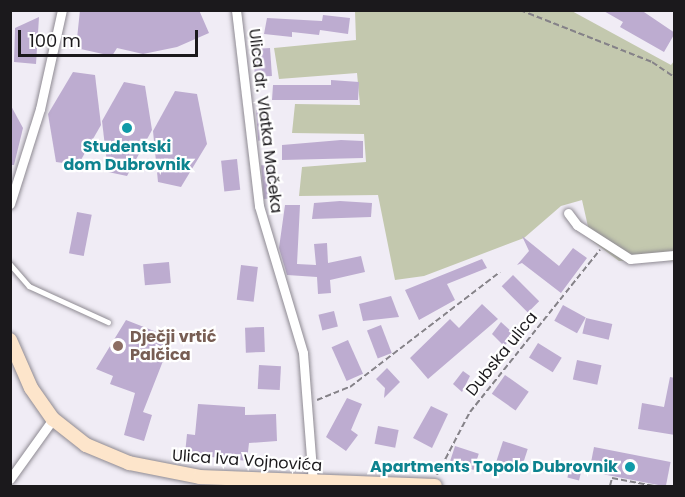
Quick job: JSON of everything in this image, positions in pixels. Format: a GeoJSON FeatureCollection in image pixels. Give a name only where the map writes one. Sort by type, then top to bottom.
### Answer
{"type":"FeatureCollection","features":[{"type":"Feature","properties":{"kind":"main road","name":"Ulica Iva Vojnovića"},"geometry":{"type":"LineString","coordinates":[[10,340],[31,388],[53,419],[86,445],[154,470],[313,482],[436,482]]}},
{"type":"Feature","properties":{"kind":"street"},"geometry":{"type":"LineString","coordinates":[[10,204],[40,109],[62,10]]}},
{"type":"Feature","properties":{"kind":"street","name":"Ulica dr. Vlatka Mačeka"},"geometry":{"type":"LineString","coordinates":[[236,10],[259,206],[303,352],[309,403],[313,482]]}},
{"type":"Feature","properties":{"kind":"street"},"geometry":{"type":"LineString","coordinates":[[568,213],[603,245],[630,259],[675,255]]}},
{"type":"Feature","properties":{"kind":"street"},"geometry":{"type":"LineString","coordinates":[[10,479],[53,419]]}},
{"type":"Feature","properties":{"kind":"lane"},"geometry":{"type":"LineString","coordinates":[[10,264],[29,286],[108,322]]}},
{"type":"Feature","properties":{"kind":"path"},"geometry":{"type":"LineString","coordinates":[[520,10],[652,62],[675,77]]}},
{"type":"Feature","properties":{"kind":"path","name":"Dubska ulica"},"geometry":{"type":"LineString","coordinates":[[436,482],[437,470],[470,412],[603,245]]}},
{"type":"Feature","properties":{"kind":"path"},"geometry":{"type":"LineString","coordinates":[[309,403],[350,387],[500,272]]}},
{"type":"Feature","properties":{"kind":"path"},"geometry":{"type":"LineString","coordinates":[[610,486],[612,478],[654,486]]}},
{"type":"Feature","properties":{"kind":"green space"},"geometry":{"type":"Polygon","coordinates":[[[570,10],[671,65],[674,61],[674,261],[619,261],[591,240],[582,200],[561,206],[524,238],[424,276],[395,280],[378,195],[299,196],[302,167],[366,162],[364,134],[292,133],[295,104],[360,105],[357,73],[279,79],[274,48],[356,40],[355,11],[570,10]]]}},
{"type":"Feature","properties":{"kind":"building"},"geometry":{"type":"Polygon","coordinates":[[[80,10],[199,10],[209,33],[177,47],[143,54],[117,48],[112,56],[76,48],[80,10]]]}},
{"type":"Feature","properties":{"kind":"building"},"geometry":{"type":"Polygon","coordinates":[[[602,10],[641,10],[675,33],[664,52],[620,27],[623,22],[602,10]]]}},
{"type":"Feature","properties":{"kind":"building"},"geometry":{"type":"Polygon","coordinates":[[[323,15],[350,18],[348,34],[320,30],[319,35],[292,32],[292,37],[264,34],[267,18],[322,21],[323,15]]]}},
{"type":"Feature","properties":{"kind":"building"},"geometry":{"type":"Polygon","coordinates":[[[39,17],[36,64],[14,62],[15,28],[39,17]]]}},
{"type":"Feature","properties":{"kind":"building"},"geometry":{"type":"Polygon","coordinates":[[[270,48],[272,76],[255,77],[253,49],[270,48]]]}},
{"type":"Feature","properties":{"kind":"building"},"geometry":{"type":"Polygon","coordinates":[[[73,72],[95,75],[101,125],[78,165],[56,162],[48,114],[73,72]]]}},
{"type":"Feature","properties":{"kind":"building"},"geometry":{"type":"Polygon","coordinates":[[[331,80],[359,82],[358,100],[272,100],[273,85],[331,85],[331,80]]]}},
{"type":"Feature","properties":{"kind":"building"},"geometry":{"type":"Polygon","coordinates":[[[124,82],[145,86],[152,130],[127,176],[108,172],[102,121],[124,82]]]}},
{"type":"Feature","properties":{"kind":"building"},"geometry":{"type":"Polygon","coordinates":[[[175,91],[197,94],[207,144],[181,187],[158,182],[153,131],[175,91]]]}},
{"type":"Feature","properties":{"kind":"building"},"geometry":{"type":"Polygon","coordinates":[[[10,104],[23,128],[14,165],[10,165],[10,104]]]}},
{"type":"Feature","properties":{"kind":"building"},"geometry":{"type":"Polygon","coordinates":[[[269,109],[271,140],[258,141],[256,110],[269,109]]]}},
{"type":"Feature","properties":{"kind":"building"},"geometry":{"type":"Polygon","coordinates":[[[341,140],[363,141],[363,158],[282,160],[282,145],[341,140]]]}},
{"type":"Feature","properties":{"kind":"building"},"geometry":{"type":"Polygon","coordinates":[[[237,159],[240,190],[224,192],[221,161],[237,159]]]}},
{"type":"Feature","properties":{"kind":"building"},"geometry":{"type":"Polygon","coordinates":[[[275,164],[278,198],[264,199],[261,165],[275,164]]]}},
{"type":"Feature","properties":{"kind":"building"},"geometry":{"type":"Polygon","coordinates":[[[340,201],[372,203],[371,217],[312,219],[314,203],[340,201]]]}},
{"type":"Feature","properties":{"kind":"building"},"geometry":{"type":"Polygon","coordinates":[[[285,205],[300,205],[297,264],[316,265],[314,244],[327,243],[328,263],[361,256],[365,272],[330,280],[331,293],[318,294],[317,277],[287,275],[279,248],[285,205]]]}},
{"type":"Feature","properties":{"kind":"building"},"geometry":{"type":"Polygon","coordinates":[[[77,212],[92,215],[84,256],[69,253],[77,212]]]}},
{"type":"Feature","properties":{"kind":"building"},"geometry":{"type":"Polygon","coordinates":[[[522,236],[559,266],[573,248],[587,258],[561,293],[522,263],[517,265],[529,251],[522,236]]]}},
{"type":"Feature","properties":{"kind":"building"},"geometry":{"type":"Polygon","coordinates":[[[482,259],[487,268],[447,284],[455,300],[419,320],[405,290],[482,259]]]}},
{"type":"Feature","properties":{"kind":"building"},"geometry":{"type":"Polygon","coordinates":[[[169,262],[171,283],[145,285],[143,264],[169,262]]]}},
{"type":"Feature","properties":{"kind":"building"},"geometry":{"type":"Polygon","coordinates":[[[241,265],[258,267],[254,302],[237,300],[241,265]]]}},
{"type":"Feature","properties":{"kind":"building"},"geometry":{"type":"Polygon","coordinates":[[[513,275],[539,301],[528,312],[502,286],[513,275]]]}},
{"type":"Feature","properties":{"kind":"building"},"geometry":{"type":"Polygon","coordinates":[[[391,296],[399,317],[363,321],[359,304],[391,296]]]}},
{"type":"Feature","properties":{"kind":"building"},"geometry":{"type":"Polygon","coordinates":[[[482,304],[498,319],[428,379],[410,358],[450,319],[459,328],[482,304]]]}},
{"type":"Feature","properties":{"kind":"building"},"geometry":{"type":"Polygon","coordinates":[[[563,305],[586,318],[577,333],[554,321],[563,305]]]}},
{"type":"Feature","properties":{"kind":"building"},"geometry":{"type":"Polygon","coordinates":[[[334,311],[338,327],[322,330],[318,315],[334,311]]]}},
{"type":"Feature","properties":{"kind":"building"},"geometry":{"type":"Polygon","coordinates":[[[586,318],[612,324],[609,340],[582,334],[586,318]]]}},
{"type":"Feature","properties":{"kind":"building"},"geometry":{"type":"Polygon","coordinates":[[[126,320],[172,338],[143,412],[152,415],[144,441],[124,435],[135,393],[110,384],[113,376],[96,369],[126,320]]]}},
{"type":"Feature","properties":{"kind":"building"},"geometry":{"type":"Polygon","coordinates":[[[501,322],[515,335],[504,346],[492,334],[501,322]]]}},
{"type":"Feature","properties":{"kind":"building"},"geometry":{"type":"Polygon","coordinates":[[[381,325],[392,353],[378,358],[367,330],[381,325]]]}},
{"type":"Feature","properties":{"kind":"building"},"geometry":{"type":"Polygon","coordinates":[[[264,327],[265,352],[246,353],[245,328],[264,327]]]}},
{"type":"Feature","properties":{"kind":"building"},"geometry":{"type":"Polygon","coordinates":[[[348,340],[363,374],[347,381],[332,347],[348,340]]]}},
{"type":"Feature","properties":{"kind":"building"},"geometry":{"type":"Polygon","coordinates":[[[538,343],[562,358],[553,372],[529,357],[538,343]]]}},
{"type":"Feature","properties":{"kind":"building"},"geometry":{"type":"Polygon","coordinates":[[[577,360],[601,365],[597,385],[573,380],[577,360]]]}},
{"type":"Feature","properties":{"kind":"building"},"geometry":{"type":"Polygon","coordinates":[[[259,365],[281,366],[280,390],[258,389],[259,365]]]}},
{"type":"Feature","properties":{"kind":"building"},"geometry":{"type":"Polygon","coordinates":[[[387,368],[400,382],[384,398],[385,388],[376,379],[387,368]]]}},
{"type":"Feature","properties":{"kind":"building"},"geometry":{"type":"Polygon","coordinates":[[[463,371],[470,376],[462,392],[453,384],[463,371]]]}},
{"type":"Feature","properties":{"kind":"building"},"geometry":{"type":"Polygon","coordinates":[[[505,375],[529,392],[516,410],[492,394],[505,375]]]}},
{"type":"Feature","properties":{"kind":"building"},"geometry":{"type":"Polygon","coordinates":[[[670,377],[675,378],[675,435],[638,429],[642,403],[664,407],[670,377]]]}},
{"type":"Feature","properties":{"kind":"building"},"geometry":{"type":"Polygon","coordinates":[[[347,398],[362,404],[351,430],[358,435],[346,451],[326,437],[347,398]]]}},
{"type":"Feature","properties":{"kind":"building"},"geometry":{"type":"Polygon","coordinates":[[[198,404],[245,407],[245,415],[276,414],[277,441],[249,443],[247,461],[185,454],[187,434],[195,435],[198,404]]]}},
{"type":"Feature","properties":{"kind":"building"},"geometry":{"type":"Polygon","coordinates":[[[431,406],[448,414],[432,448],[413,438],[431,406]]]}},
{"type":"Feature","properties":{"kind":"building"},"geometry":{"type":"Polygon","coordinates":[[[378,426],[399,430],[395,448],[375,444],[378,426]]]}},
{"type":"Feature","properties":{"kind":"building"},"geometry":{"type":"Polygon","coordinates":[[[503,441],[528,449],[521,471],[496,463],[503,441]]]}},
{"type":"Feature","properties":{"kind":"building"},"geometry":{"type":"Polygon","coordinates":[[[455,446],[479,454],[474,470],[450,462],[455,446]]]}},
{"type":"Feature","properties":{"kind":"building","name":"Apartments Topolo Dubrovnik"},"geometry":{"type":"Polygon","coordinates":[[[594,447],[671,462],[666,486],[589,472],[594,447]]]}},
{"type":"Feature","properties":{"kind":"building"},"geometry":{"type":"Polygon","coordinates":[[[571,463],[583,466],[579,480],[567,478],[571,463]]]}},
{"type":"Feature","properties":{"kind":"place","name":"Studentski dom Dubrovnik"},"geometry":{"type":"Point","coordinates":[127,128]}},
{"type":"Feature","properties":{"kind":"place","name":"Dječji vrtić Palčica"},"geometry":{"type":"Point","coordinates":[118,346]}},
{"type":"Feature","properties":{"kind":"place","name":"Apartments Topolo Dubrovnik"},"geometry":{"type":"Point","coordinates":[630,467]}}]}
